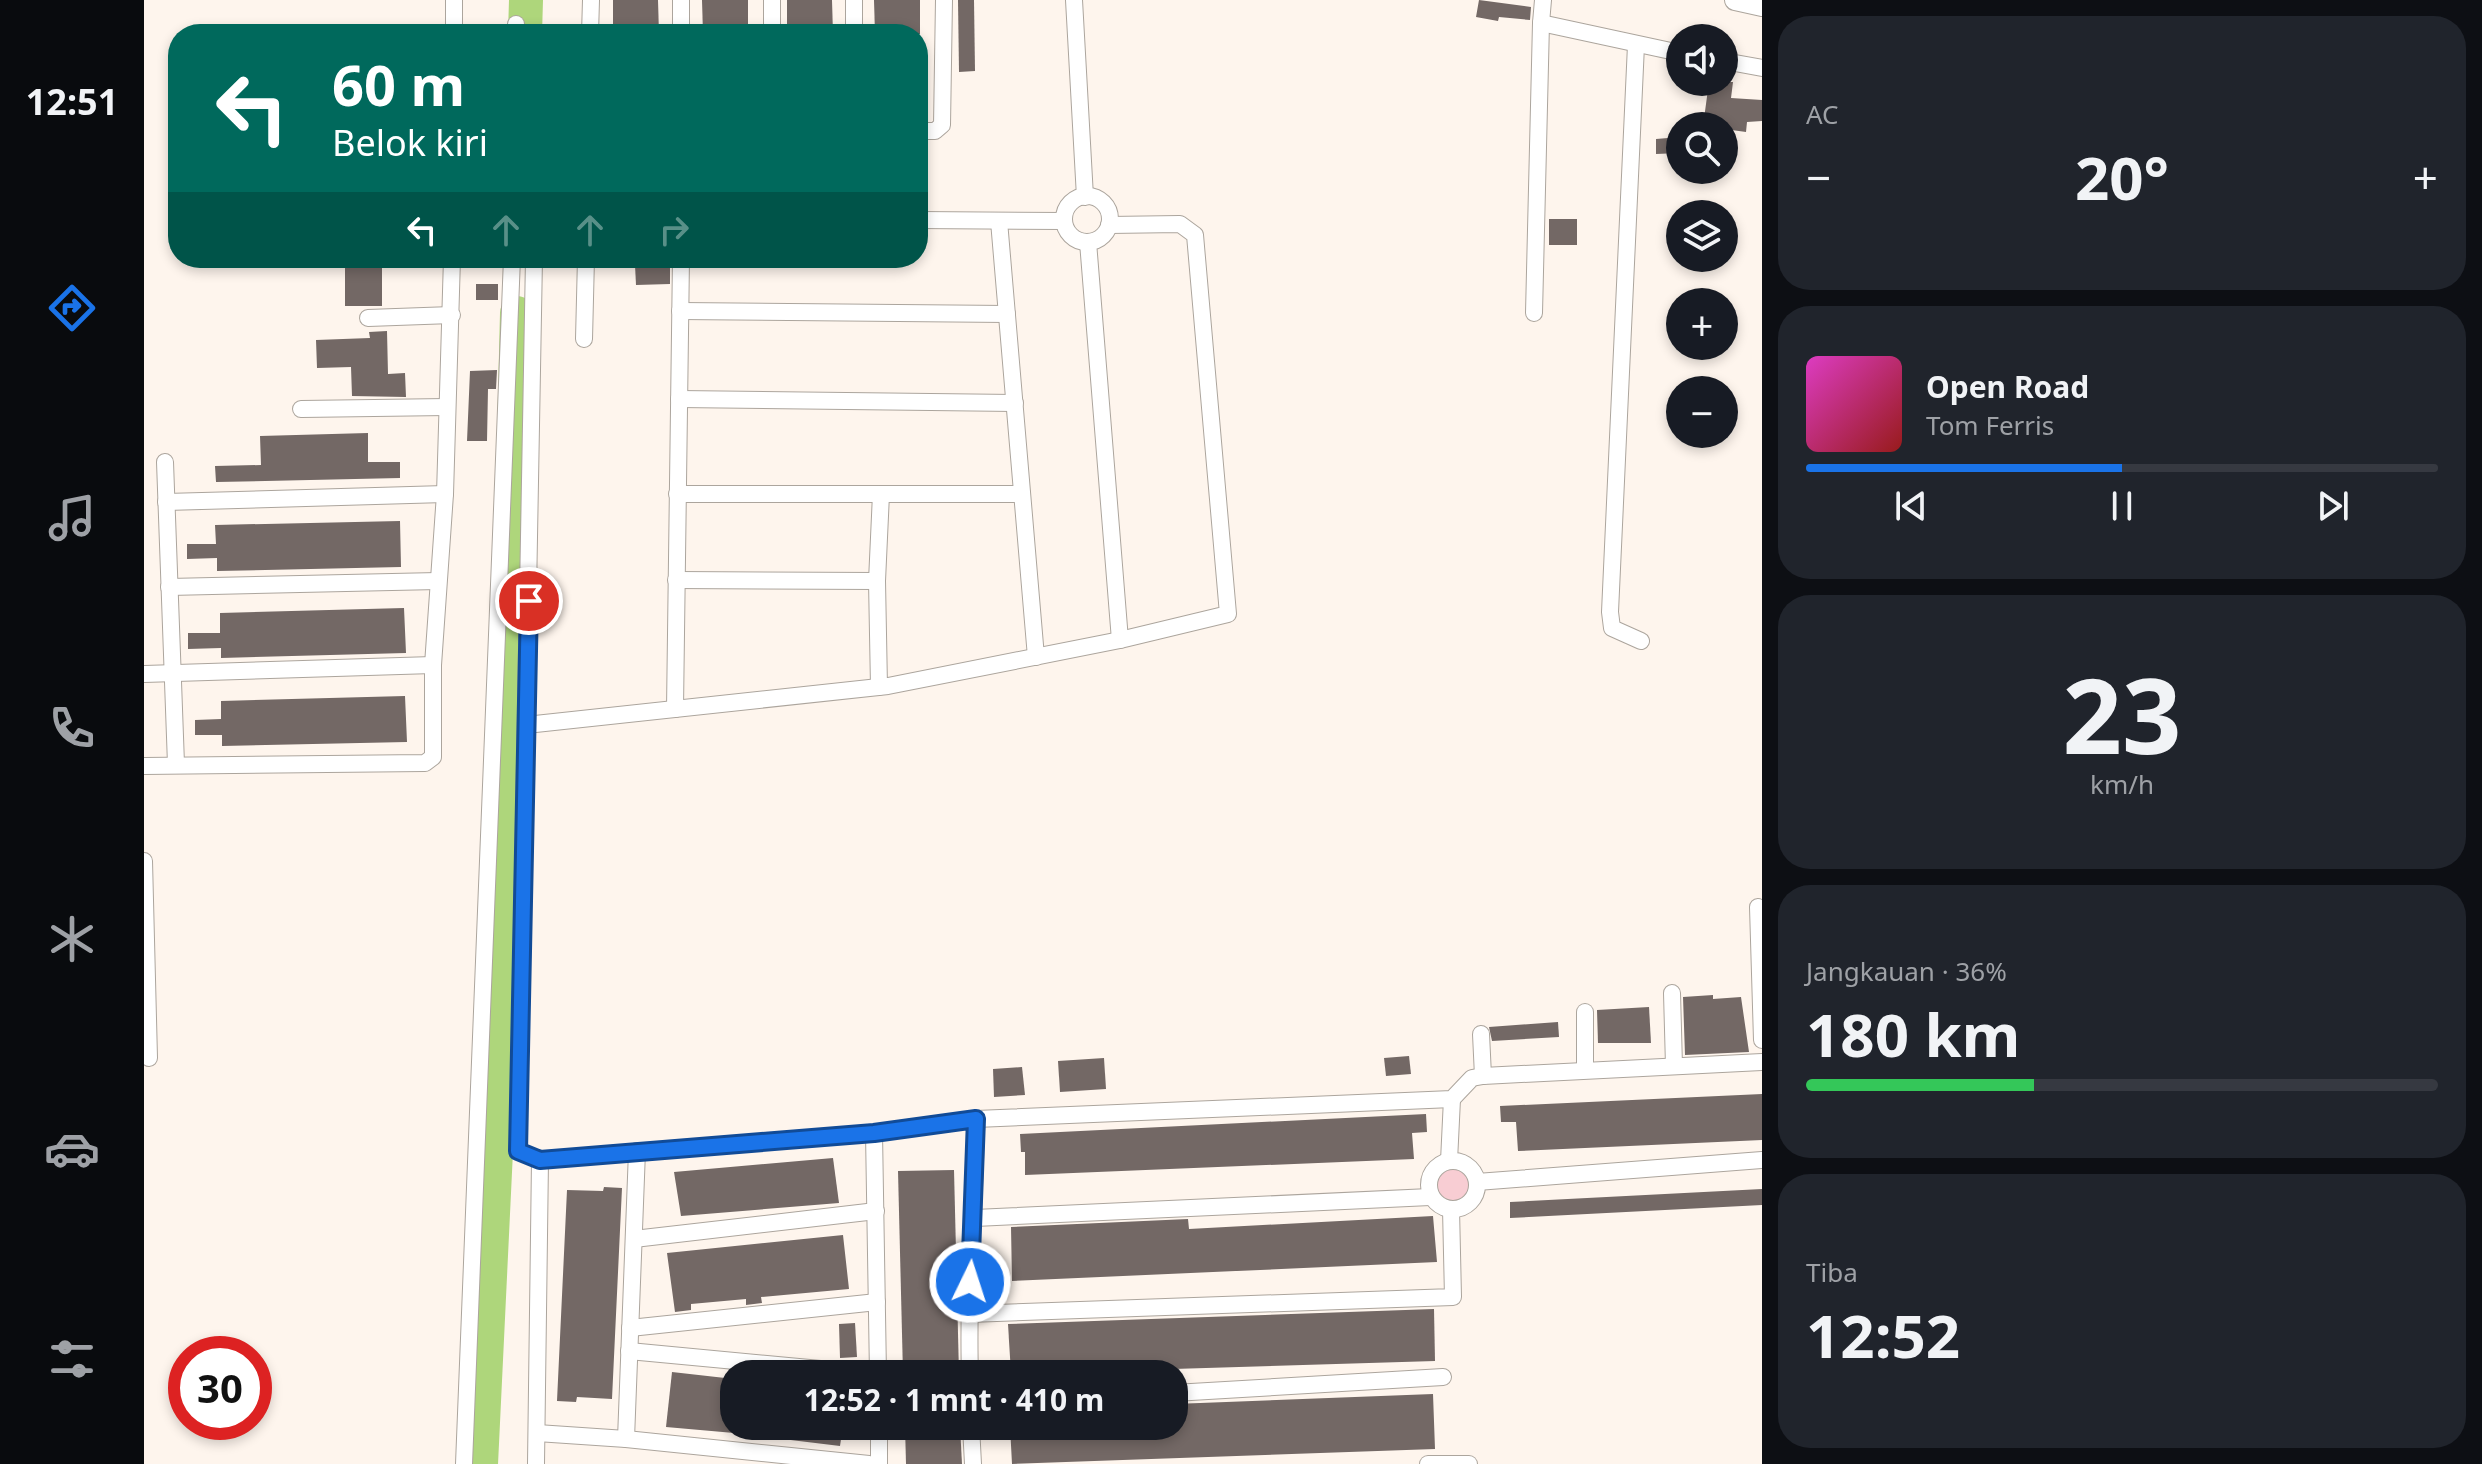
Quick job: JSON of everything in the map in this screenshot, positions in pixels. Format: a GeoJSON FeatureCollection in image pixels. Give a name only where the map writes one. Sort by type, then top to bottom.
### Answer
{"type":"FeatureCollection","features":[{"type":"Feature","properties":{"kind":"street"},"geometry":{"type":"LineString","coordinates":[[454,0],[454,24]]}},
{"type":"Feature","properties":{"kind":"street"},"geometry":{"type":"LineString","coordinates":[[590,24],[591,0]]}},
{"type":"Feature","properties":{"kind":"street"},"geometry":{"type":"LineString","coordinates":[[681,0],[681,24]]}},
{"type":"Feature","properties":{"kind":"street"},"geometry":{"type":"LineString","coordinates":[[772,0],[772,24]]}},
{"type":"Feature","properties":{"kind":"street"},"geometry":{"type":"LineString","coordinates":[[854,0],[854,24]]}},
{"type":"Feature","properties":{"kind":"street"},"geometry":{"type":"LineString","coordinates":[[928,131],[935,131],[942,125],[944,0]]}},
{"type":"Feature","properties":{"kind":"street"},"geometry":{"type":"LineString","coordinates":[[1074,0],[1085,197]]}},
{"type":"Feature","properties":{"kind":"street"},"geometry":{"type":"LineString","coordinates":[[1534,313],[1543,0]]}},
{"type":"Feature","properties":{"kind":"street"},"geometry":{"type":"LineString","coordinates":[[1735,0],[1762,6]]}},
{"type":"Feature","properties":{"kind":"street"},"geometry":{"type":"LineString","coordinates":[[1541,23],[1666,50]]}},
{"type":"Feature","properties":{"kind":"street"},"geometry":{"type":"LineString","coordinates":[[1636,45],[1610,612],[1612,628],[1641,641]]}},
{"type":"Feature","properties":{"kind":"street"},"geometry":{"type":"LineString","coordinates":[[1738,64],[1762,68]]}},
{"type":"Feature","properties":{"kind":"street"},"geometry":{"type":"LineString","coordinates":[[1085,197],[1104,205],[1109,225],[1101,237],[1088,242],[1069,234],[1064,221],[1067,207],[1085,197]]}},
{"type":"Feature","properties":{"kind":"street"},"geometry":{"type":"LineString","coordinates":[[928,220],[1064,221]]}},
{"type":"Feature","properties":{"kind":"street"},"geometry":{"type":"LineString","coordinates":[[999,221],[1036,657]]}},
{"type":"Feature","properties":{"kind":"street"},"geometry":{"type":"LineString","coordinates":[[526,725],[879,687],[1120,640],[1228,614],[1195,235],[1180,224],[1109,225]]}},
{"type":"Feature","properties":{"kind":"street"},"geometry":{"type":"LineString","coordinates":[[1088,242],[1120,640]]}},
{"type":"Feature","properties":{"kind":"street"},"geometry":{"type":"LineString","coordinates":[[144,766],[425,763],[433,757],[433,665],[445,494],[452,268]]}},
{"type":"Feature","properties":{"kind":"street"},"geometry":{"type":"LineString","coordinates":[[464,1464],[512,268]]}},
{"type":"Feature","properties":{"kind":"street"},"geometry":{"type":"LineString","coordinates":[[534,268],[516,1125],[518,1151],[540,1160],[874,1133],[976,1119],[1452,1099]]}},
{"type":"Feature","properties":{"kind":"street"},"geometry":{"type":"LineString","coordinates":[[584,339],[586,268]]}},
{"type":"Feature","properties":{"kind":"street"},"geometry":{"type":"LineString","coordinates":[[675,709],[681,268]]}},
{"type":"Feature","properties":{"kind":"street"},"geometry":{"type":"LineString","coordinates":[[680,311],[1007,314]]}},
{"type":"Feature","properties":{"kind":"street"},"geometry":{"type":"LineString","coordinates":[[368,318],[452,315]]}},
{"type":"Feature","properties":{"kind":"street"},"geometry":{"type":"LineString","coordinates":[[679,399],[1015,403]]}},
{"type":"Feature","properties":{"kind":"street"},"geometry":{"type":"LineString","coordinates":[[301,409],[447,407]]}},
{"type":"Feature","properties":{"kind":"street"},"geometry":{"type":"LineString","coordinates":[[165,462],[176,764]]}},
{"type":"Feature","properties":{"kind":"street"},"geometry":{"type":"LineString","coordinates":[[166,502],[445,494]]}},
{"type":"Feature","properties":{"kind":"street"},"geometry":{"type":"LineString","coordinates":[[677,494],[1022,494]]}},
{"type":"Feature","properties":{"kind":"street"},"geometry":{"type":"LineString","coordinates":[[879,687],[877,581],[881,494]]}},
{"type":"Feature","properties":{"kind":"street"},"geometry":{"type":"LineString","coordinates":[[676,580],[877,581]]}},
{"type":"Feature","properties":{"kind":"street"},"geometry":{"type":"LineString","coordinates":[[169,587],[438,581]]}},
{"type":"Feature","properties":{"kind":"street"},"geometry":{"type":"LineString","coordinates":[[144,674],[433,665]]}},
{"type":"Feature","properties":{"kind":"street"},"geometry":{"type":"LineString","coordinates":[[144,861],[149,1058]]}},
{"type":"Feature","properties":{"kind":"street"},"geometry":{"type":"LineString","coordinates":[[1758,907],[1762,1040]]}},
{"type":"Feature","properties":{"kind":"street"},"geometry":{"type":"LineString","coordinates":[[1672,993],[1674,1066]]}},
{"type":"Feature","properties":{"kind":"street"},"geometry":{"type":"LineString","coordinates":[[1585,1012],[1585,1070]]}},
{"type":"Feature","properties":{"kind":"street"},"geometry":{"type":"LineString","coordinates":[[1481,1034],[1483,1076]]}},
{"type":"Feature","properties":{"kind":"street"},"geometry":{"type":"LineString","coordinates":[[1430,1197],[1431,1176],[1449,1161],[1452,1099],[1472,1078],[1762,1062]]}},
{"type":"Feature","properties":{"kind":"street"},"geometry":{"type":"LineString","coordinates":[[970,1360],[968,1314],[975,1218],[976,1119]]}},
{"type":"Feature","properties":{"kind":"street"},"geometry":{"type":"LineString","coordinates":[[874,1133],[876,1360]]}},
{"type":"Feature","properties":{"kind":"street"},"geometry":{"type":"LineString","coordinates":[[626,1439],[637,1151]]}},
{"type":"Feature","properties":{"kind":"street"},"geometry":{"type":"LineString","coordinates":[[536,1464],[540,1160]]}},
{"type":"Feature","properties":{"kind":"street"},"geometry":{"type":"LineString","coordinates":[[1477,1182],[1762,1160]]}},
{"type":"Feature","properties":{"kind":"street"},"geometry":{"type":"LineString","coordinates":[[1449,1161],[1471,1167],[1477,1174],[1470,1200],[1451,1209]]}},
{"type":"Feature","properties":{"kind":"street"},"geometry":{"type":"LineString","coordinates":[[975,1218],[1430,1197],[1451,1209]]}},
{"type":"Feature","properties":{"kind":"street"},"geometry":{"type":"LineString","coordinates":[[968,1314],[1453,1297],[1451,1209]]}},
{"type":"Feature","properties":{"kind":"street"},"geometry":{"type":"LineString","coordinates":[[634,1239],[876,1211]]}},
{"type":"Feature","properties":{"kind":"street"},"geometry":{"type":"LineString","coordinates":[[630,1328],[877,1302]]}},
{"type":"Feature","properties":{"kind":"street"},"geometry":{"type":"LineString","coordinates":[[629,1351],[726,1360]]}},
{"type":"Feature","properties":{"kind":"street"},"geometry":{"type":"LineString","coordinates":[[1188,1392],[1443,1377]]}},
{"type":"Feature","properties":{"kind":"street"},"geometry":{"type":"LineString","coordinates":[[537,1433],[626,1439],[791,1460],[869,1464]]}},
{"type":"Feature","properties":{"kind":"street"},"geometry":{"type":"LineString","coordinates":[[879,1440],[879,1464]]}},
{"type":"Feature","properties":{"kind":"street"},"geometry":{"type":"LineString","coordinates":[[972,1440],[973,1464]]}},
{"type":"Feature","properties":{"kind":"street"},"geometry":{"type":"LineString","coordinates":[[1428,1464],[1469,1464]]}},
{"type":"Feature","properties":{"kind":"shaded area"},"geometry":{"type":"Polygon","coordinates":[[[518,268],[497,1130],[481,1464],[464,1464],[518,268]]]}},
{"type":"Feature","properties":{"kind":"shaded area"},"geometry":{"type":"Polygon","coordinates":[[[1453,1161],[1470,1168],[1477,1185],[1470,1202],[1453,1209],[1436,1202],[1429,1185],[1436,1168],[1453,1161]]]}},
{"type":"Feature","properties":{"kind":"building"},"geometry":{"type":"Polygon","coordinates":[[[613,0],[658,0],[659,24],[613,24],[613,0]]]}},
{"type":"Feature","properties":{"kind":"building"},"geometry":{"type":"Polygon","coordinates":[[[702,0],[748,0],[748,24],[703,24],[702,0]]]}},
{"type":"Feature","properties":{"kind":"building"},"geometry":{"type":"Polygon","coordinates":[[[787,0],[832,0],[833,24],[787,24],[787,0]]]}},
{"type":"Feature","properties":{"kind":"building"},"geometry":{"type":"Polygon","coordinates":[[[874,0],[920,0],[920,24],[875,24],[874,0]]]}},
{"type":"Feature","properties":{"kind":"building"},"geometry":{"type":"Polygon","coordinates":[[[958,0],[974,0],[975,71],[959,72],[958,0]]]}},
{"type":"Feature","properties":{"kind":"building"},"geometry":{"type":"Polygon","coordinates":[[[1479,0],[1531,7],[1530,20],[1499,17],[1498,21],[1476,17],[1479,0]]]}},
{"type":"Feature","properties":{"kind":"building"},"geometry":{"type":"Polygon","coordinates":[[[1707,96],[1762,100],[1762,121],[1747,122],[1746,132],[1738,131],[1738,112],[1705,112],[1707,96]]]}},
{"type":"Feature","properties":{"kind":"building"},"geometry":{"type":"Polygon","coordinates":[[[1666,138],[1666,154],[1656,154],[1656,139],[1666,138]]]}},
{"type":"Feature","properties":{"kind":"building"},"geometry":{"type":"Polygon","coordinates":[[[1549,219],[1577,219],[1577,245],[1549,245],[1549,219]]]}},
{"type":"Feature","properties":{"kind":"building"},"geometry":{"type":"Polygon","coordinates":[[[345,268],[382,268],[382,306],[345,306],[345,268]]]}},
{"type":"Feature","properties":{"kind":"building"},"geometry":{"type":"Polygon","coordinates":[[[635,268],[670,268],[670,284],[636,285],[635,268]]]}},
{"type":"Feature","properties":{"kind":"building"},"geometry":{"type":"Polygon","coordinates":[[[476,284],[498,284],[498,300],[476,300],[476,284]]]}},
{"type":"Feature","properties":{"kind":"building"},"geometry":{"type":"Polygon","coordinates":[[[387,331],[388,374],[405,373],[406,397],[352,396],[351,367],[317,368],[316,340],[370,338],[369,332],[387,331]]]}},
{"type":"Feature","properties":{"kind":"building"},"geometry":{"type":"Polygon","coordinates":[[[497,370],[496,389],[488,389],[487,441],[467,441],[470,371],[497,370]]]}},
{"type":"Feature","properties":{"kind":"building"},"geometry":{"type":"Polygon","coordinates":[[[368,433],[368,462],[400,462],[400,478],[216,482],[215,466],[261,465],[260,436],[368,433]]]}},
{"type":"Feature","properties":{"kind":"building"},"geometry":{"type":"Polygon","coordinates":[[[400,521],[401,567],[217,571],[217,558],[187,559],[187,544],[216,544],[215,525],[400,521]]]}},
{"type":"Feature","properties":{"kind":"building"},"geometry":{"type":"Polygon","coordinates":[[[404,608],[406,653],[221,658],[221,648],[188,649],[188,633],[220,633],[220,613],[404,608]]]}},
{"type":"Feature","properties":{"kind":"building"},"geometry":{"type":"Polygon","coordinates":[[[405,696],[407,742],[222,746],[222,735],[195,735],[195,720],[221,719],[221,701],[405,696]]]}},
{"type":"Feature","properties":{"kind":"building"},"geometry":{"type":"Polygon","coordinates":[[[1713,995],[1713,999],[1741,997],[1749,1052],[1685,1055],[1683,997],[1713,995]]]}},
{"type":"Feature","properties":{"kind":"building"},"geometry":{"type":"Polygon","coordinates":[[[1649,1007],[1651,1043],[1598,1043],[1597,1010],[1649,1007]]]}},
{"type":"Feature","properties":{"kind":"building"},"geometry":{"type":"Polygon","coordinates":[[[1558,1022],[1559,1037],[1492,1041],[1489,1027],[1558,1022]]]}},
{"type":"Feature","properties":{"kind":"building"},"geometry":{"type":"Polygon","coordinates":[[[1409,1056],[1411,1074],[1386,1076],[1384,1058],[1409,1056]]]}},
{"type":"Feature","properties":{"kind":"building"},"geometry":{"type":"Polygon","coordinates":[[[1104,1058],[1106,1089],[1060,1092],[1058,1061],[1104,1058]]]}},
{"type":"Feature","properties":{"kind":"building"},"geometry":{"type":"Polygon","coordinates":[[[1022,1067],[1025,1095],[994,1097],[993,1069],[1022,1067]]]}},
{"type":"Feature","properties":{"kind":"building"},"geometry":{"type":"Polygon","coordinates":[[[1762,1094],[1762,1140],[1518,1151],[1516,1122],[1501,1122],[1500,1106],[1762,1094]]]}},
{"type":"Feature","properties":{"kind":"building"},"geometry":{"type":"Polygon","coordinates":[[[1426,1114],[1427,1132],[1412,1133],[1414,1159],[1025,1175],[1025,1152],[1021,1152],[1020,1134],[1426,1114]]]}},
{"type":"Feature","properties":{"kind":"building"},"geometry":{"type":"Polygon","coordinates":[[[833,1158],[839,1203],[681,1216],[674,1172],[833,1158]]]}},
{"type":"Feature","properties":{"kind":"building"},"geometry":{"type":"Polygon","coordinates":[[[954,1170],[959,1360],[903,1360],[898,1171],[954,1170]]]}},
{"type":"Feature","properties":{"kind":"building"},"geometry":{"type":"Polygon","coordinates":[[[604,1187],[622,1188],[612,1399],[577,1397],[576,1402],[557,1401],[567,1190],[603,1191],[604,1187]]]}},
{"type":"Feature","properties":{"kind":"building"},"geometry":{"type":"Polygon","coordinates":[[[1762,1189],[1762,1205],[1510,1218],[1510,1202],[1762,1189]]]}},
{"type":"Feature","properties":{"kind":"building"},"geometry":{"type":"Polygon","coordinates":[[[1433,1216],[1437,1262],[1012,1281],[1011,1227],[1188,1219],[1189,1229],[1433,1216]]]}},
{"type":"Feature","properties":{"kind":"building"},"geometry":{"type":"Polygon","coordinates":[[[843,1235],[849,1289],[761,1297],[762,1303],[746,1305],[746,1299],[691,1304],[691,1310],[675,1312],[667,1253],[843,1235]]]}},
{"type":"Feature","properties":{"kind":"building"},"geometry":{"type":"Polygon","coordinates":[[[1434,1309],[1435,1361],[1188,1369],[1188,1360],[1010,1360],[1008,1324],[1434,1309]]]}},
{"type":"Feature","properties":{"kind":"building"},"geometry":{"type":"Polygon","coordinates":[[[855,1323],[857,1357],[840,1358],[839,1324],[855,1323]]]}},
{"type":"Feature","properties":{"kind":"building"},"geometry":{"type":"Polygon","coordinates":[[[672,1372],[720,1377],[720,1432],[666,1427],[672,1372]]]}},
{"type":"Feature","properties":{"kind":"building"},"geometry":{"type":"Polygon","coordinates":[[[1433,1394],[1435,1449],[1012,1464],[1011,1440],[1188,1440],[1188,1403],[1433,1394]]]}},
{"type":"Feature","properties":{"kind":"building"},"geometry":{"type":"Polygon","coordinates":[[[791,1440],[841,1440],[840,1446],[791,1440]]]}},
{"type":"Feature","properties":{"kind":"building"},"geometry":{"type":"Polygon","coordinates":[[[905,1440],[961,1440],[962,1464],[906,1464],[905,1440]]]}},
{"type":"Feature","properties":{"kind":"waterway"},"geometry":{"type":"LineString","coordinates":[[525,24],[526,0]]}},
{"type":"Feature","properties":{"kind":"waterway"},"geometry":{"type":"LineString","coordinates":[[481,1464],[497,1130],[517,313]]}},
{"type":"Feature","properties":{"kind":"route"},"geometry":{"type":"LineString","coordinates":[[529,601],[516,1125],[518,1151],[540,1160],[874,1133],[976,1119],[975,1218],[970,1282]]}}]}
